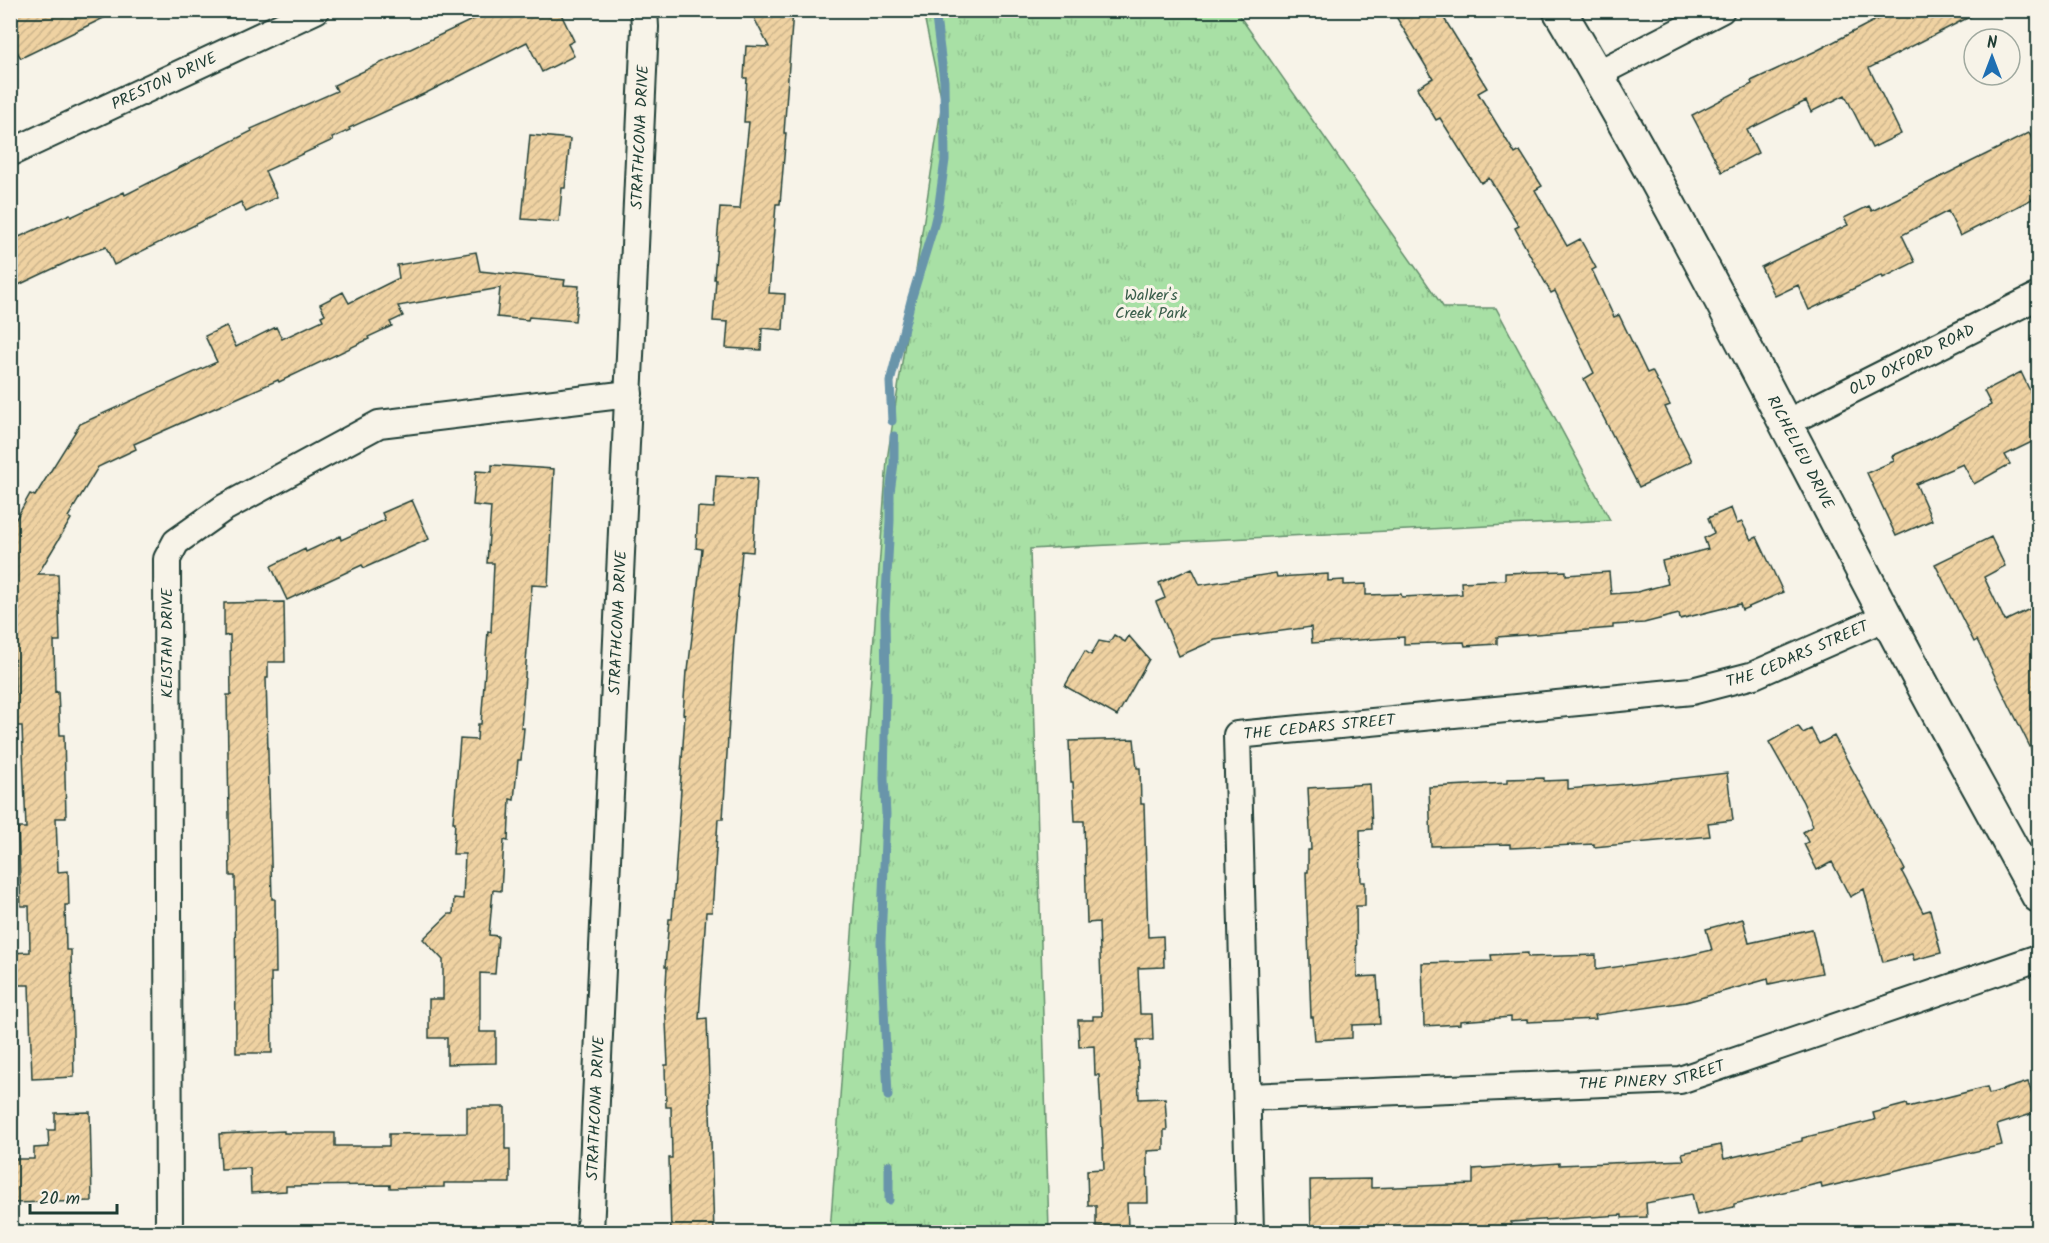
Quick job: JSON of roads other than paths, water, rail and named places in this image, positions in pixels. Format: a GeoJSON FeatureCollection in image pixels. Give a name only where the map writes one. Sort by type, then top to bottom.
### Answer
{"type":"FeatureCollection","features":[{"type":"Feature","properties":{"kind":"street","name":"PRESTON DRIVE"},"geometry":{"type":"LineString","coordinates":[[10,153],[316,10]]}},
{"type":"Feature","properties":{"kind":"street","name":"STRATHCONA DRIVE"},"geometry":{"type":"LineString","coordinates":[[590,1233],[644,10]]}},
{"type":"Feature","properties":{"kind":"street","name":"RICHELIEU DRIVE"},"geometry":{"type":"LineString","coordinates":[[1559,10],[1597,74],[1786,423],[1886,617],[2038,896]]}},
{"type":"Feature","properties":{"kind":"street"},"geometry":{"type":"LineString","coordinates":[[1597,74],[1721,10]]}},
{"type":"Feature","properties":{"kind":"street","name":"OLD OXFORD ROAD"},"geometry":{"type":"LineString","coordinates":[[1786,423],[2038,296]]}},
{"type":"Feature","properties":{"kind":"street","name":"KEISTAN DRIVE"},"geometry":{"type":"LineString","coordinates":[[169,1233],[166,559],[176,542],[224,508],[379,424],[628,394]]}},
{"type":"Feature","properties":{"kind":"street","name":"THE CEDARS STREET"},"geometry":{"type":"LineString","coordinates":[[1250,1233],[1238,735],[1692,692],[1754,675],[1886,617]]}},
{"type":"Feature","properties":{"kind":"street","name":"THE PINERY STREET"},"geometry":{"type":"LineString","coordinates":[[1247,1097],[1680,1080],[2038,958]]}},
{"type":"Feature","properties":{"kind":"waterway"},"geometry":{"type":"LineString","coordinates":[[892,421],[890,382],[934,225],[945,160],[944,81],[935,10]]}},
{"type":"Feature","properties":{"kind":"waterway"},"geometry":{"type":"LineString","coordinates":[[888,1096],[881,943],[886,814],[884,779],[885,613],[894,436]]}},
{"type":"Feature","properties":{"kind":"waterway"},"geometry":{"type":"LineString","coordinates":[[889,1165],[889,1200]]}},
{"type":"Feature","properties":{"kind":"park label","name":"Walker's Creek Park"},"geometry":{"type":"Point","coordinates":[1151,304]}}]}
